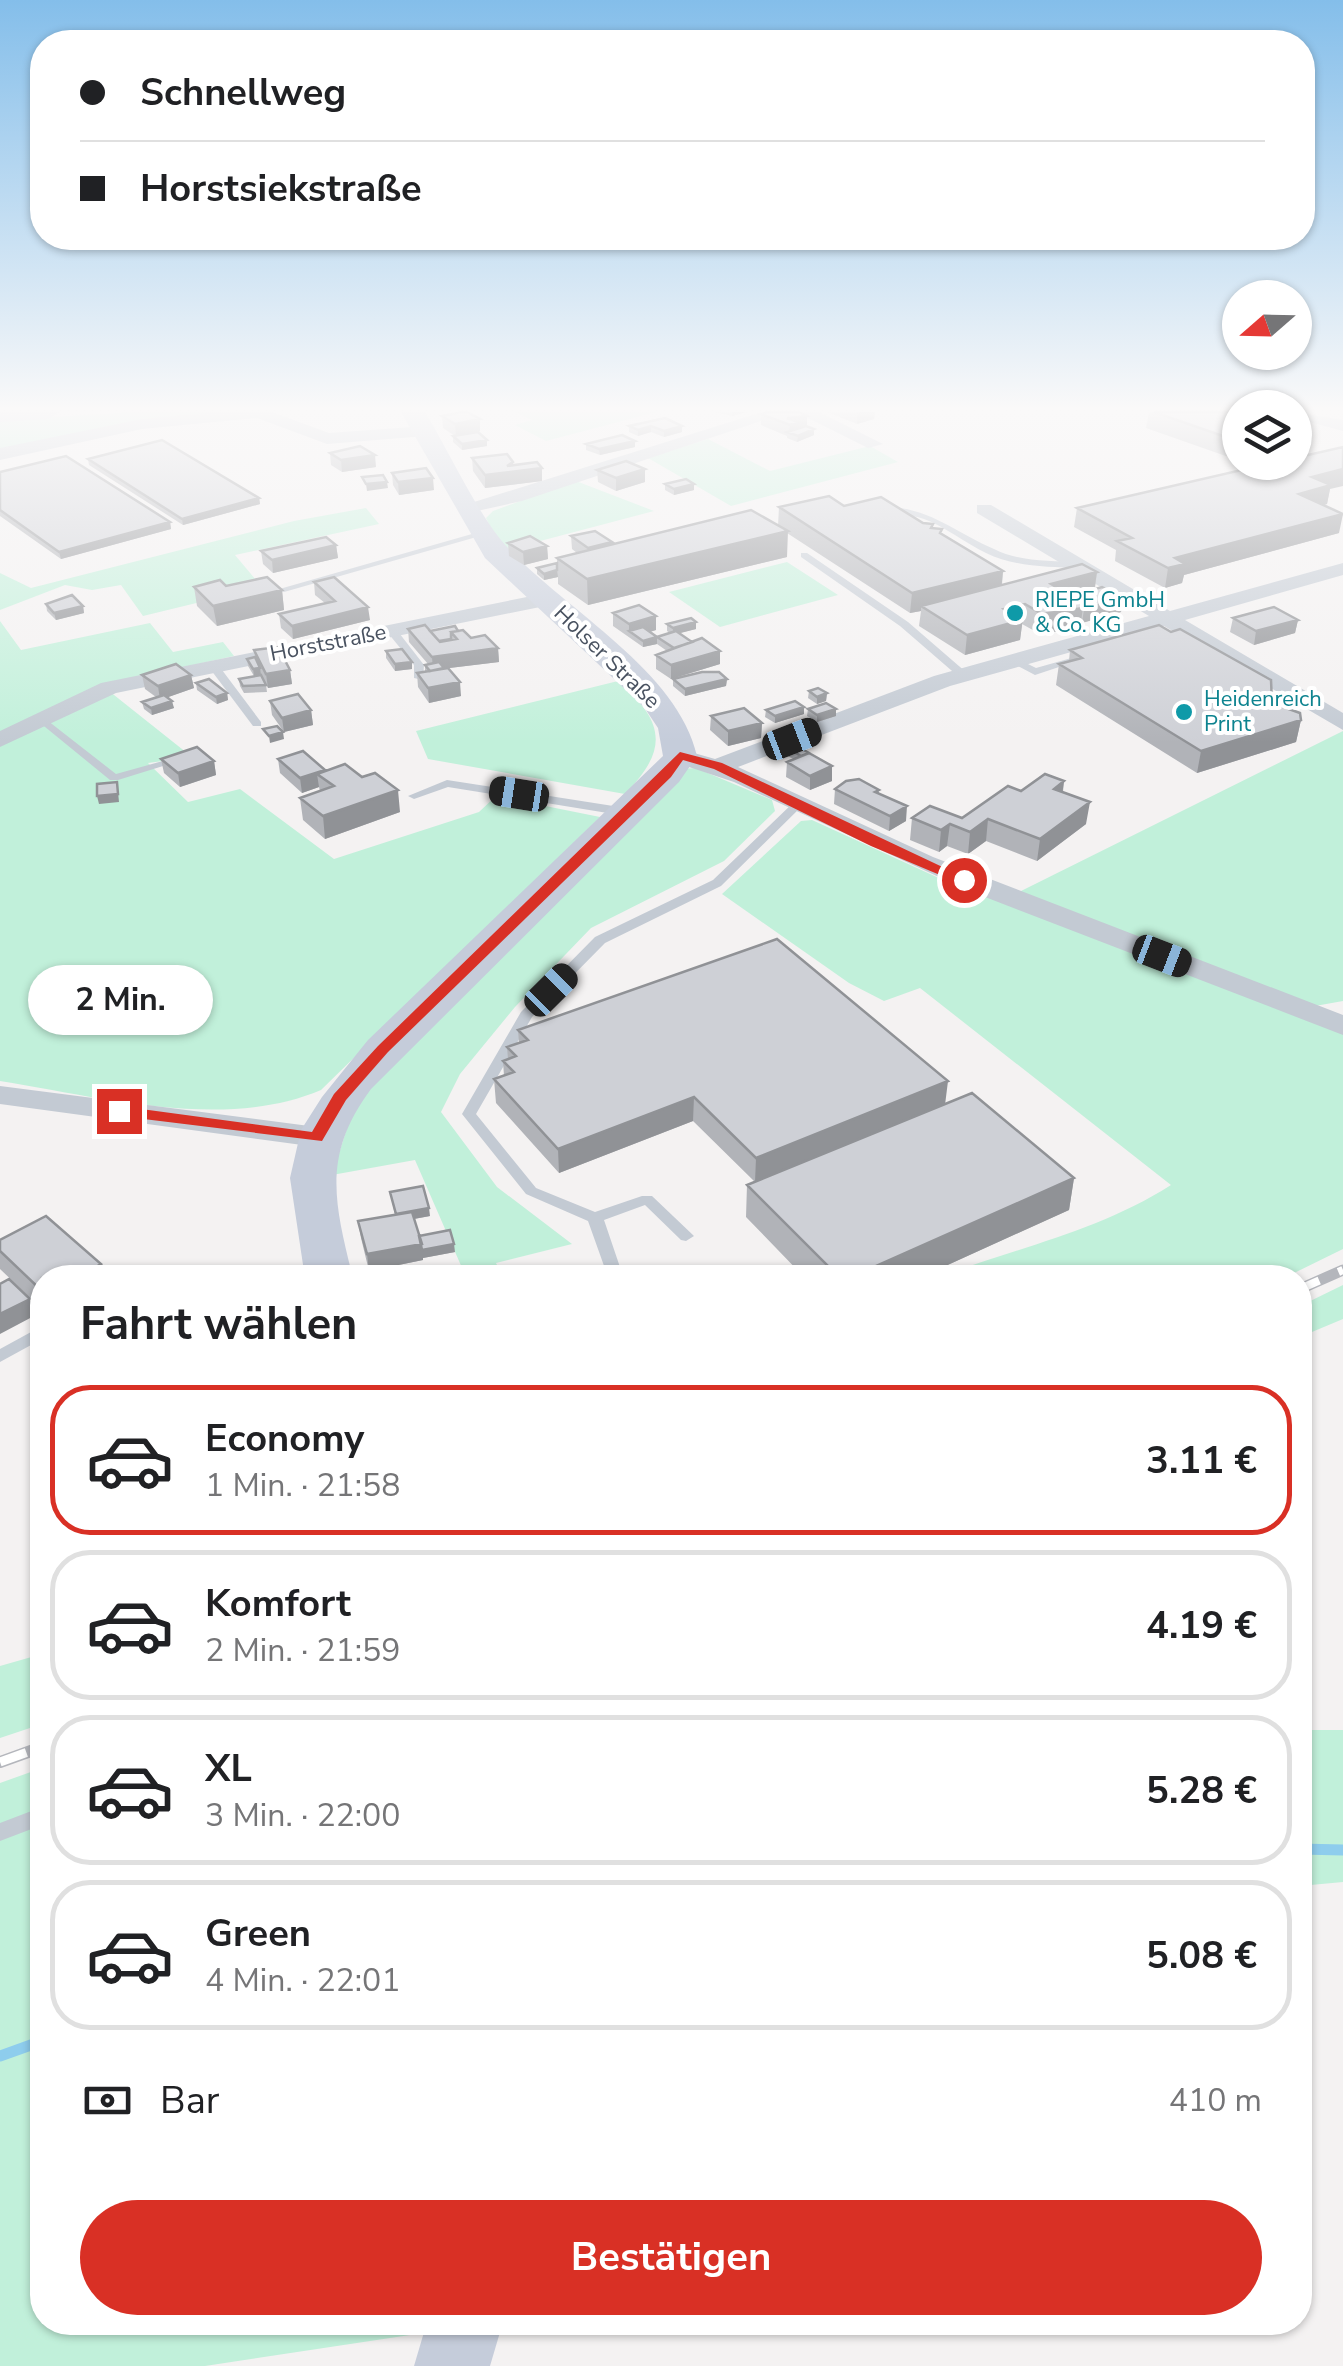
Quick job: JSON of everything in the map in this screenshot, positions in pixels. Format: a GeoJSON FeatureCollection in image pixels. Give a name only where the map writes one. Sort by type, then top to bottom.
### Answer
{"type":"FeatureCollection","features":[{"type":"Feature","properties":{"kind":"main road","name":"Holser Straße"},"geometry":{"type":"LineString","coordinates":[[476,522],[547,599],[656,701],[699,761]]}},
{"type":"Feature","properties":{"kind":"main road"},"geometry":{"type":"LineString","coordinates":[[322,1265],[311,1182],[317,1138],[339,1098],[383,1049],[626,812],[667,775],[699,761]]}},
{"type":"Feature","properties":{"kind":"main road"},"geometry":{"type":"LineString","coordinates":[[452,2366],[461,2335]]}},
{"type":"Feature","properties":{"kind":"street"},"geometry":{"type":"LineString","coordinates":[[1007,522],[1343,723]]}},
{"type":"Feature","properties":{"kind":"street"},"geometry":{"type":"LineString","coordinates":[[699,761],[963,675],[1141,633],[1171,617],[1343,569]]}},
{"type":"Feature","properties":{"kind":"street","name":"Horststraße"},"geometry":{"type":"LineString","coordinates":[[0,740],[109,688],[212,664],[547,599]]}},
{"type":"Feature","properties":{"kind":"street"},"geometry":{"type":"LineString","coordinates":[[699,761],[875,843],[993,892],[1339,1020]]}},
{"type":"Feature","properties":{"kind":"street"},"geometry":{"type":"LineString","coordinates":[[0,1095],[317,1138]]}},
{"type":"Feature","properties":{"kind":"lane"},"geometry":{"type":"LineString","coordinates":[[281,590],[471,522]]}},
{"type":"Feature","properties":{"kind":"lane"},"geometry":{"type":"LineString","coordinates":[[940,522],[1004,557],[1082,566]]}},
{"type":"Feature","properties":{"kind":"lane"},"geometry":{"type":"LineString","coordinates":[[804,555],[904,624],[963,675]]}},
{"type":"Feature","properties":{"kind":"lane"},"geometry":{"type":"LineString","coordinates":[[392,630],[419,665],[419,678]]}},
{"type":"Feature","properties":{"kind":"lane"},"geometry":{"type":"LineString","coordinates":[[1014,660],[1035,672],[1086,658]]}},
{"type":"Feature","properties":{"kind":"lane"},"geometry":{"type":"LineString","coordinates":[[212,664],[257,724]]}},
{"type":"Feature","properties":{"kind":"lane"},"geometry":{"type":"LineString","coordinates":[[1256,692],[1284,686]]}},
{"type":"Feature","properties":{"kind":"lane"},"geometry":{"type":"LineString","coordinates":[[43,720],[114,778],[170,762]]}},
{"type":"Feature","properties":{"kind":"lane"},"geometry":{"type":"LineString","coordinates":[[414,796],[448,782],[626,812]]}},
{"type":"Feature","properties":{"kind":"lane"},"geometry":{"type":"LineString","coordinates":[[686,1236],[647,1199],[594,1218],[531,1191],[469,1114],[526,1015],[600,940],[717,882],[798,804]]}},
{"type":"Feature","properties":{"kind":"lane"},"geometry":{"type":"LineString","coordinates":[[594,1218],[611,1265]]}},
{"type":"Feature","properties":{"kind":"lane"},"geometry":{"type":"LineString","coordinates":[[0,1356],[30,1339]]}},
{"type":"Feature","properties":{"kind":"lane"},"geometry":{"type":"LineString","coordinates":[[1,1832],[30,1821]]}},
{"type":"Feature","properties":{"kind":"green space"},"geometry":{"type":"Polygon","coordinates":[[[288,522],[379,524],[235,555],[262,587],[143,616],[121,585],[92,590],[65,585],[0,610],[0,573],[31,588],[288,522]]]}},
{"type":"Feature","properties":{"kind":"green space"},"geometry":{"type":"Polygon","coordinates":[[[488,522],[611,522],[502,551],[488,522]]]}},
{"type":"Feature","properties":{"kind":"green space"},"geometry":{"type":"Polygon","coordinates":[[[787,562],[838,595],[720,627],[669,592],[787,562]]]}},
{"type":"Feature","properties":{"kind":"green space"},"geometry":{"type":"Polygon","coordinates":[[[0,621],[21,650],[150,623],[173,652],[223,642],[234,656],[102,685],[0,733],[0,621]]]}},
{"type":"Feature","properties":{"kind":"green space"},"geometry":{"type":"Polygon","coordinates":[[[618,681],[645,710],[656,736],[649,763],[625,794],[428,759],[416,731],[618,681]]]}},
{"type":"Feature","properties":{"kind":"green space"},"geometry":{"type":"Polygon","coordinates":[[[109,691],[192,757],[148,763],[188,802],[240,789],[334,859],[479,812],[496,796],[600,817],[321,1090],[284,1102],[204,1109],[120,1102],[0,1081],[0,743],[109,691]]]}},
{"type":"Feature","properties":{"kind":"green space"},"geometry":{"type":"Polygon","coordinates":[[[1343,731],[1343,1001],[1315,1006],[1017,893],[1343,731]]]}},
{"type":"Feature","properties":{"kind":"green space"},"geometry":{"type":"Polygon","coordinates":[[[696,768],[772,800],[775,811],[724,861],[591,928],[515,1007],[460,1074],[441,1112],[497,1187],[572,1244],[497,1265],[461,1265],[415,1160],[332,1175],[356,1100],[681,769],[696,768]]]}},
{"type":"Feature","properties":{"kind":"green space"},"geometry":{"type":"Polygon","coordinates":[[[812,820],[941,879],[1343,1033],[1343,1249],[1310,1265],[974,1265],[1116,1215],[1171,1185],[920,988],[884,1001],[849,983],[722,894],[801,821],[812,820]]]}},
{"type":"Feature","properties":{"kind":"green space"},"geometry":{"type":"Polygon","coordinates":[[[1343,1285],[1343,1319],[1312,1332],[1312,1300],[1343,1285]]]}},
{"type":"Feature","properties":{"kind":"green space"},"geometry":{"type":"Polygon","coordinates":[[[30,1657],[30,1728],[0,1738],[0,1666],[30,1657]]]}},
{"type":"Feature","properties":{"kind":"green space"},"geometry":{"type":"Polygon","coordinates":[[[1312,1730],[1343,1730],[1343,1882],[1312,1885],[1312,1730]]]}},
{"type":"Feature","properties":{"kind":"green space"},"geometry":{"type":"Polygon","coordinates":[[[30,1772],[30,2335],[410,2335],[205,2366],[0,2366],[0,1783],[30,1772]]]}},
{"type":"Feature","properties":{"kind":"building"},"geometry":{"type":"Polygon","coordinates":[[[17,522],[168,522],[59,552],[17,522]]]}},
{"type":"Feature","properties":{"kind":"building"},"geometry":{"type":"Polygon","coordinates":[[[701,522],[773,522],[788,531],[587,579],[557,558],[701,522]]]}},
{"type":"Feature","properties":{"kind":"building"},"geometry":{"type":"Polygon","coordinates":[[[803,522],[933,524],[931,528],[942,529],[940,533],[1003,571],[912,593],[803,522]]]}},
{"type":"Feature","properties":{"kind":"building"},"geometry":{"type":"Polygon","coordinates":[[[1103,522],[1311,522],[1175,558],[1185,564],[1168,568],[1117,541],[1132,538],[1103,522]]]}},
{"type":"Feature","properties":{"kind":"building"},"geometry":{"type":"Polygon","coordinates":[[[595,531],[612,542],[588,548],[571,536],[595,531]]]}},
{"type":"Feature","properties":{"kind":"building"},"geometry":{"type":"Polygon","coordinates":[[[530,536],[547,546],[523,552],[508,543],[530,536]]]}},
{"type":"Feature","properties":{"kind":"building"},"geometry":{"type":"Polygon","coordinates":[[[326,537],[336,545],[272,560],[261,551],[326,537]]]}},
{"type":"Feature","properties":{"kind":"building"},"geometry":{"type":"Polygon","coordinates":[[[557,563],[557,570],[544,574],[537,568],[557,563]]]}},
{"type":"Feature","properties":{"kind":"building"},"geometry":{"type":"Polygon","coordinates":[[[1082,564],[1097,572],[1051,584],[1083,603],[1083,608],[1042,614],[1025,604],[1004,609],[1022,620],[967,635],[921,606],[1082,564]]]}},
{"type":"Feature","properties":{"kind":"building"},"geometry":{"type":"Polygon","coordinates":[[[267,577],[282,590],[213,606],[194,587],[220,580],[226,586],[267,577]]]}},
{"type":"Feature","properties":{"kind":"building"},"geometry":{"type":"Polygon","coordinates":[[[334,577],[368,607],[292,626],[279,614],[335,601],[314,582],[334,577]]]}},
{"type":"Feature","properties":{"kind":"building"},"geometry":{"type":"Polygon","coordinates":[[[1102,587],[1123,598],[1084,609],[1083,603],[1071,596],[1102,587]]]}},
{"type":"Feature","properties":{"kind":"building"},"geometry":{"type":"Polygon","coordinates":[[[72,595],[83,606],[54,613],[46,604],[72,595]]]}},
{"type":"Feature","properties":{"kind":"building"},"geometry":{"type":"Polygon","coordinates":[[[639,605],[656,616],[629,624],[613,613],[639,605]]]}},
{"type":"Feature","properties":{"kind":"building"},"geometry":{"type":"Polygon","coordinates":[[[1274,607],[1298,620],[1256,631],[1233,618],[1274,607]]]}},
{"type":"Feature","properties":{"kind":"building"},"geometry":{"type":"Polygon","coordinates":[[[691,618],[696,622],[673,628],[667,624],[691,618]]]}},
{"type":"Feature","properties":{"kind":"building"},"geometry":{"type":"Polygon","coordinates":[[[425,625],[440,642],[457,639],[451,632],[463,630],[471,638],[485,635],[498,648],[432,657],[408,629],[425,625]]]}},
{"type":"Feature","properties":{"kind":"building","name":"Heidenreich Print"},"geometry":{"type":"Polygon","coordinates":[[[1159,625],[1171,632],[1180,629],[1271,680],[1272,703],[1300,713],[1301,720],[1201,751],[1059,664],[1082,658],[1070,650],[1159,625]]]}},
{"type":"Feature","properties":{"kind":"building"},"geometry":{"type":"Polygon","coordinates":[[[455,626],[458,631],[451,632],[451,639],[439,641],[430,631],[455,626]]]}},
{"type":"Feature","properties":{"kind":"building"},"geometry":{"type":"Polygon","coordinates":[[[643,627],[657,637],[643,641],[629,631],[643,627]]]}},
{"type":"Feature","properties":{"kind":"building"},"geometry":{"type":"Polygon","coordinates":[[[676,631],[692,642],[674,648],[657,637],[676,631]]]}},
{"type":"Feature","properties":{"kind":"building"},"geometry":{"type":"Polygon","coordinates":[[[702,638],[720,651],[671,665],[656,655],[702,638]]]}},
{"type":"Feature","properties":{"kind":"building"},"geometry":{"type":"Polygon","coordinates":[[[278,647],[290,670],[266,674],[254,650],[278,647]]]}},
{"type":"Feature","properties":{"kind":"building"},"geometry":{"type":"Polygon","coordinates":[[[402,649],[412,662],[395,664],[386,651],[402,649]]]}},
{"type":"Feature","properties":{"kind":"building"},"geometry":{"type":"Polygon","coordinates":[[[255,657],[260,668],[253,669],[247,659],[255,657]]]}},
{"type":"Feature","properties":{"kind":"building"},"geometry":{"type":"Polygon","coordinates":[[[439,662],[444,668],[430,671],[425,665],[439,662]]]}},
{"type":"Feature","properties":{"kind":"building"},"geometry":{"type":"Polygon","coordinates":[[[176,664],[191,675],[158,686],[142,675],[176,664]]]}},
{"type":"Feature","properties":{"kind":"building"},"geometry":{"type":"Polygon","coordinates":[[[448,668],[460,682],[428,688],[417,673],[448,668]]]}},
{"type":"Feature","properties":{"kind":"building"},"geometry":{"type":"Polygon","coordinates":[[[719,672],[727,679],[685,689],[673,679],[719,672]]]}},
{"type":"Feature","properties":{"kind":"building"},"geometry":{"type":"Polygon","coordinates":[[[261,675],[266,685],[243,686],[239,679],[261,675]]]}},
{"type":"Feature","properties":{"kind":"building"},"geometry":{"type":"Polygon","coordinates":[[[209,679],[227,693],[216,697],[196,683],[209,679]]]}},
{"type":"Feature","properties":{"kind":"building"},"geometry":{"type":"Polygon","coordinates":[[[818,688],[827,693],[817,697],[809,691],[818,688]]]}},
{"type":"Feature","properties":{"kind":"building"},"geometry":{"type":"Polygon","coordinates":[[[298,694],[311,710],[282,718],[270,701],[298,694]]]}},
{"type":"Feature","properties":{"kind":"building"},"geometry":{"type":"Polygon","coordinates":[[[164,695],[172,701],[151,708],[142,702],[164,695]]]}},
{"type":"Feature","properties":{"kind":"building"},"geometry":{"type":"Polygon","coordinates":[[[795,701],[804,707],[775,716],[766,710],[795,701]]]}},
{"type":"Feature","properties":{"kind":"building"},"geometry":{"type":"Polygon","coordinates":[[[826,703],[836,709],[817,715],[808,709],[826,703]]]}},
{"type":"Feature","properties":{"kind":"building"},"geometry":{"type":"Polygon","coordinates":[[[744,708],[762,723],[728,731],[711,716],[744,708]]]}},
{"type":"Feature","properties":{"kind":"building"},"geometry":{"type":"Polygon","coordinates":[[[277,726],[283,732],[269,736],[263,729],[277,726]]]}},
{"type":"Feature","properties":{"kind":"building"},"geometry":{"type":"Polygon","coordinates":[[[795,745],[809,753],[801,756],[788,748],[795,745]]]}},
{"type":"Feature","properties":{"kind":"building"},"geometry":{"type":"Polygon","coordinates":[[[197,747],[214,761],[178,773],[161,759],[197,747]]]}},
{"type":"Feature","properties":{"kind":"building"},"geometry":{"type":"Polygon","coordinates":[[[303,751],[325,770],[300,778],[278,759],[303,751]]]}},
{"type":"Feature","properties":{"kind":"building"},"geometry":{"type":"Polygon","coordinates":[[[809,753],[832,766],[810,776],[787,762],[809,753]]]}},
{"type":"Feature","properties":{"kind":"building"},"geometry":{"type":"Polygon","coordinates":[[[345,764],[362,777],[375,773],[398,790],[323,816],[300,798],[334,786],[317,774],[345,764]]]}},
{"type":"Feature","properties":{"kind":"building"},"geometry":{"type":"Polygon","coordinates":[[[1045,774],[1064,781],[1054,789],[1090,802],[1040,839],[988,819],[970,832],[950,824],[941,830],[912,818],[930,806],[962,818],[1008,786],[1021,791],[1045,774]]]}},
{"type":"Feature","properties":{"kind":"building"},"geometry":{"type":"Polygon","coordinates":[[[859,779],[879,790],[875,792],[907,806],[890,816],[835,789],[846,781],[859,779]]]}},
{"type":"Feature","properties":{"kind":"building"},"geometry":{"type":"Polygon","coordinates":[[[117,782],[118,794],[97,796],[97,784],[117,782]]]}},
{"type":"Feature","properties":{"kind":"building"},"geometry":{"type":"Polygon","coordinates":[[[777,939],[948,1081],[756,1158],[694,1097],[558,1149],[494,1079],[514,1072],[503,1061],[516,1056],[507,1047],[528,1040],[518,1030],[777,939]]]}},
{"type":"Feature","properties":{"kind":"building"},"geometry":{"type":"Polygon","coordinates":[[[972,1093],[1074,1178],[878,1265],[827,1265],[747,1185],[972,1093]]]}},
{"type":"Feature","properties":{"kind":"building"},"geometry":{"type":"Polygon","coordinates":[[[423,1186],[429,1208],[396,1214],[390,1192],[423,1186]]]}},
{"type":"Feature","properties":{"kind":"building"},"geometry":{"type":"Polygon","coordinates":[[[412,1212],[422,1244],[367,1254],[358,1221],[412,1212]]]}},
{"type":"Feature","properties":{"kind":"building"},"geometry":{"type":"Polygon","coordinates":[[[46,1216],[101,1264],[30,1265],[30,1280],[0,1251],[0,1240],[46,1216]]]}},
{"type":"Feature","properties":{"kind":"building"},"geometry":{"type":"Polygon","coordinates":[[[450,1230],[454,1244],[422,1250],[419,1236],[450,1230]]]}},
{"type":"Feature","properties":{"kind":"building"},"geometry":{"type":"Polygon","coordinates":[[[9,1279],[30,1299],[0,1314],[0,1284],[9,1279]]]}},
{"type":"Feature","properties":{"kind":"waterway"},"geometry":{"type":"LineString","coordinates":[[1312,1849],[1343,1850]]}},
{"type":"Feature","properties":{"kind":"waterway"},"geometry":{"type":"LineString","coordinates":[[0,2056],[30,2045]]}},
{"type":"Feature","properties":{"kind":"railway"},"geometry":{"type":"LineString","coordinates":[[1312,1284],[1343,1270]]}},
{"type":"Feature","properties":{"kind":"railway"},"geometry":{"type":"LineString","coordinates":[[0,1762],[30,1751]]}},
{"type":"Feature","properties":{"kind":"place","name":"RIEPE GmbH & Co. KG"},"geometry":{"type":"Point","coordinates":[1015,613]}},
{"type":"Feature","properties":{"kind":"place","name":"Heidenreich Print"},"geometry":{"type":"Point","coordinates":[1184,712]}},
{"type":"Feature","properties":{"kind":"route"},"geometry":{"type":"LineString","coordinates":[[119,1111],[317,1138],[339,1098],[383,1049],[667,775],[680,756],[718,766],[875,843],[964,880]]}}]}
